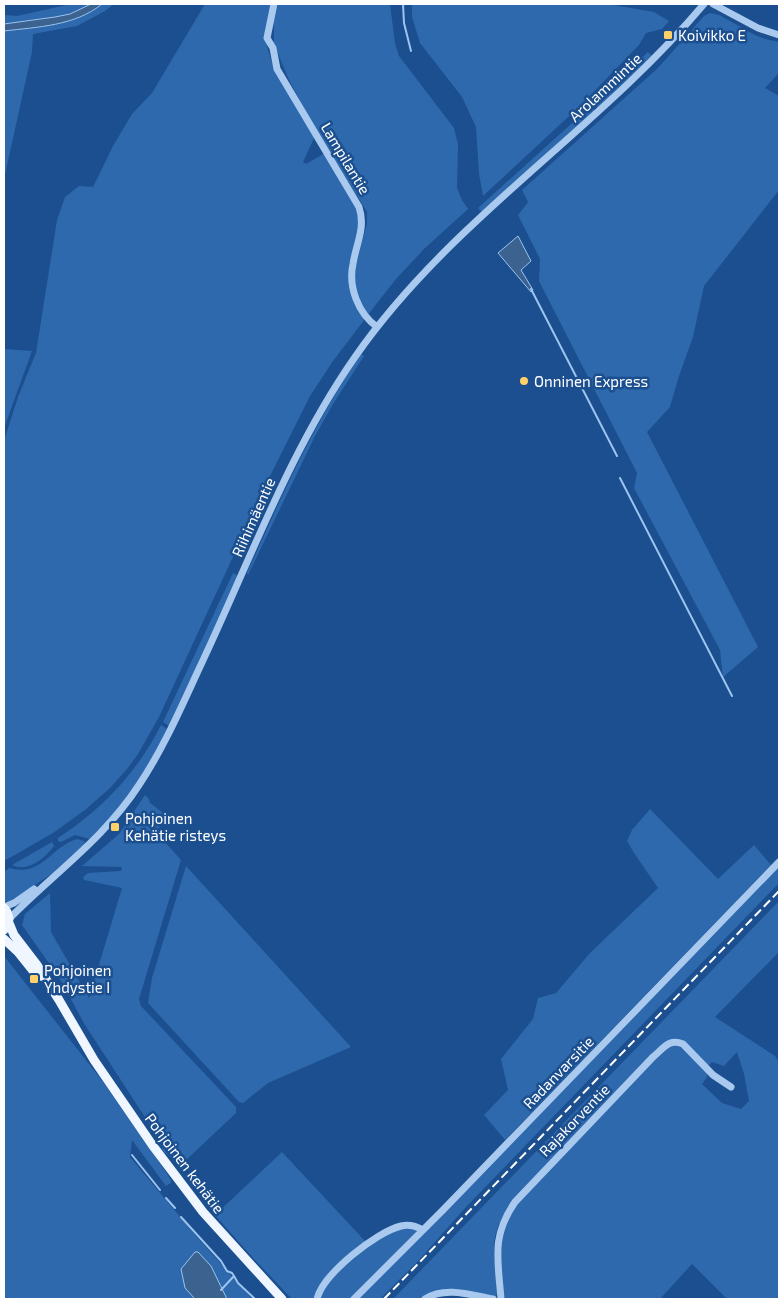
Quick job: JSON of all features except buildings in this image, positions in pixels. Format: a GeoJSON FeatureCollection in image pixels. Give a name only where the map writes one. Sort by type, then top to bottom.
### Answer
{"type":"FeatureCollection","features":[{"type":"Feature","properties":{"kind":"main road","name":"Pohjoinen kehätie"},"geometry":{"type":"LineString","coordinates":[[4,907],[7,912],[7,924],[37,965],[78,1034]]}},
{"type":"Feature","properties":{"kind":"main road","name":"Pohjoinen kehätie"},"geometry":{"type":"LineString","coordinates":[[4,939],[32,969],[78,1034],[128,1112],[176,1178],[232,1245],[282,1299]]}},
{"type":"Feature","properties":{"kind":"street","name":"Lampilantie"},"geometry":{"type":"LineString","coordinates":[[274,4],[267,38],[273,48],[278,70],[362,215],[363,224],[352,264],[352,281],[356,301],[363,314],[377,327]]}},
{"type":"Feature","properties":{"kind":"street","name":"Arolammintie"},"geometry":{"type":"LineString","coordinates":[[518,184],[629,84],[667,46],[704,4]]}},
{"type":"Feature","properties":{"kind":"street"},"geometry":{"type":"LineString","coordinates":[[713,4],[758,28],[779,35]]}},
{"type":"Feature","properties":{"kind":"street"},"geometry":{"type":"LineString","coordinates":[[724,4],[729,11]]}},
{"type":"Feature","properties":{"kind":"street","name":"Riihimäentie"},"geometry":{"type":"LineString","coordinates":[[4,907],[46,883],[71,863],[105,829],[130,800],[171,729],[312,426],[344,373],[377,327],[422,274],[518,184]]}},
{"type":"Feature","properties":{"kind":"street","name":"Radanvarsitie"},"geometry":{"type":"LineString","coordinates":[[354,1299],[779,862]]}},
{"type":"Feature","properties":{"kind":"street","name":"Riihimäentie"},"geometry":{"type":"LineString","coordinates":[[7,924],[46,883]]}},
{"type":"Feature","properties":{"kind":"street","name":"Rajakorventie"},"geometry":{"type":"LineString","coordinates":[[501,1299],[498,1235],[506,1214],[515,1202],[653,1057],[673,1041],[678,1042],[683,1044],[720,1080],[730,1087]]}},
{"type":"Feature","properties":{"kind":"street"},"geometry":{"type":"LineString","coordinates":[[317,1299],[322,1288],[333,1274],[357,1252],[379,1236],[400,1226],[416,1226],[423,1230]]}},
{"type":"Feature","properties":{"kind":"street"},"geometry":{"type":"LineString","coordinates":[[425,1299],[443,1292],[493,1299]]}},
{"type":"Feature","properties":{"kind":"shaded area"},"geometry":{"type":"Polygon","coordinates":[[[71,4],[91,4],[69,14],[4,24],[5,15],[17,16],[71,4]]]}},
{"type":"Feature","properties":{"kind":"shaded area"},"geometry":{"type":"Polygon","coordinates":[[[91,4],[102,4],[80,17],[68,21],[4,31],[4,24],[70,14],[91,4]]]}},
{"type":"Feature","properties":{"kind":"shaded area"},"geometry":{"type":"Polygon","coordinates":[[[102,4],[114,4],[77,26],[33,34],[32,52],[4,179],[4,31],[68,21],[80,17],[102,4]]]}},
{"type":"Feature","properties":{"kind":"shaded area"},"geometry":{"type":"Polygon","coordinates":[[[205,4],[273,4],[266,30],[268,50],[272,63],[285,89],[315,136],[303,162],[306,164],[325,153],[353,199],[361,219],[349,281],[365,319],[333,361],[310,396],[254,508],[159,717],[138,754],[110,788],[85,810],[53,833],[6,860],[4,858],[4,441],[18,397],[36,353],[57,220],[65,197],[79,186],[93,187],[113,146],[132,114],[152,93],[205,4]]]}},
{"type":"Feature","properties":{"kind":"shaded area"},"geometry":{"type":"Polygon","coordinates":[[[278,4],[390,4],[395,43],[399,56],[454,128],[458,144],[457,188],[468,209],[424,249],[396,279],[367,316],[359,300],[354,282],[356,265],[367,224],[367,212],[307,114],[289,80],[274,44],[274,21],[278,4]]]}},
{"type":"Feature","properties":{"kind":"shaded area"},"geometry":{"type":"Polygon","coordinates":[[[412,4],[607,4],[654,12],[669,21],[662,29],[646,33],[639,45],[580,106],[483,196],[479,174],[476,127],[462,97],[420,43],[412,17],[412,4]]]}},
{"type":"Feature","properties":{"kind":"shaded area"},"geometry":{"type":"Polygon","coordinates":[[[710,13],[719,15],[755,35],[779,42],[779,73],[765,88],[779,96],[779,190],[704,286],[693,337],[670,407],[647,432],[758,647],[723,677],[720,650],[634,488],[637,473],[539,281],[540,259],[518,215],[528,202],[522,190],[658,68],[704,16],[710,13]]]}},
{"type":"Feature","properties":{"kind":"shaded area"},"geometry":{"type":"Polygon","coordinates":[[[648,52],[652,56],[597,107],[594,104],[596,101],[648,52]]]}},
{"type":"Feature","properties":{"kind":"shaded area"},"geometry":{"type":"Polygon","coordinates":[[[591,106],[595,111],[482,212],[478,208],[591,106]]]}},
{"type":"Feature","properties":{"kind":"shaded area"},"geometry":{"type":"Polygon","coordinates":[[[518,236],[531,261],[521,270],[533,290],[531,292],[498,253],[518,236]]]}},
{"type":"Feature","properties":{"kind":"shaded area"},"geometry":{"type":"Polygon","coordinates":[[[4,349],[32,351],[4,428],[4,349]]]}},
{"type":"Feature","properties":{"kind":"shaded area"},"geometry":{"type":"Polygon","coordinates":[[[361,354],[364,356],[315,436],[248,575],[247,573],[313,433],[361,354]]]}},
{"type":"Feature","properties":{"kind":"shaded area"},"geometry":{"type":"Polygon","coordinates":[[[233,573],[238,576],[169,726],[163,722],[233,573]]]}},
{"type":"Feature","properties":{"kind":"shaded area"},"geometry":{"type":"Polygon","coordinates":[[[161,725],[167,729],[157,749],[139,781],[116,812],[90,839],[75,835],[61,842],[58,841],[58,838],[89,815],[117,789],[141,759],[161,725]]]}},
{"type":"Feature","properties":{"kind":"shaded area"},"geometry":{"type":"Polygon","coordinates":[[[145,795],[150,803],[167,816],[156,832],[181,860],[139,999],[141,1006],[236,1107],[236,1113],[184,1162],[175,1161],[164,1152],[154,1131],[85,1025],[60,979],[22,925],[25,914],[50,893],[51,932],[89,998],[122,888],[84,880],[83,877],[88,873],[121,871],[122,867],[82,866],[119,834],[145,795]]]}},
{"type":"Feature","properties":{"kind":"shaded area"},"geometry":{"type":"Polygon","coordinates":[[[650,809],[718,879],[754,845],[771,865],[505,1140],[484,1115],[508,1090],[501,1059],[533,1019],[538,998],[556,993],[590,953],[658,888],[627,841],[632,830],[650,809]]]}},
{"type":"Feature","properties":{"kind":"shaded area"},"geometry":{"type":"Polygon","coordinates":[[[77,839],[84,841],[86,845],[53,873],[11,901],[4,902],[4,872],[9,868],[21,870],[38,865],[60,848],[77,839]]]}},
{"type":"Feature","properties":{"kind":"shaded area"},"geometry":{"type":"Polygon","coordinates":[[[52,842],[54,846],[36,863],[24,867],[12,865],[52,842]]]}},
{"type":"Feature","properties":{"kind":"shaded area"},"geometry":{"type":"Polygon","coordinates":[[[779,864],[779,883],[466,1207],[419,1260],[380,1299],[357,1299],[779,864]]]}},
{"type":"Feature","properties":{"kind":"shaded area"},"geometry":{"type":"Polygon","coordinates":[[[186,866],[351,1047],[268,1083],[243,1103],[239,1102],[148,1003],[152,978],[186,866]]]}},
{"type":"Feature","properties":{"kind":"shaded area"},"geometry":{"type":"Polygon","coordinates":[[[779,901],[779,952],[715,1017],[775,1056],[779,1062],[779,1299],[727,1299],[692,1264],[660,1299],[503,1299],[500,1258],[501,1235],[516,1204],[668,1046],[672,1043],[682,1047],[708,1073],[702,1084],[722,1103],[741,1109],[749,1101],[744,1074],[737,1052],[724,1066],[712,1062],[707,1067],[686,1045],[671,1039],[512,1201],[496,1233],[494,1255],[499,1293],[495,1297],[461,1292],[426,1296],[422,1299],[393,1299],[779,901]]]}},
{"type":"Feature","properties":{"kind":"shaded area"},"geometry":{"type":"Polygon","coordinates":[[[4,956],[104,1083],[168,1175],[171,1183],[166,1186],[132,1140],[130,1157],[252,1299],[4,1299],[4,956]]]}},
{"type":"Feature","properties":{"kind":"shaded area"},"geometry":{"type":"Polygon","coordinates":[[[282,1152],[366,1242],[314,1299],[292,1299],[215,1215],[282,1152]]]}},
{"type":"Feature","properties":{"kind":"shaded area"},"geometry":{"type":"Polygon","coordinates":[[[397,1228],[416,1229],[417,1231],[351,1299],[318,1299],[335,1274],[358,1254],[397,1228]]]}},
{"type":"Feature","properties":{"kind":"shaded area"},"geometry":{"type":"Polygon","coordinates":[[[195,1252],[198,1252],[211,1266],[227,1299],[195,1299],[185,1288],[181,1269],[195,1252]]]}},
{"type":"Feature","properties":{"kind":"waterway"},"geometry":{"type":"LineString","coordinates":[[403,4],[404,23],[411,51]]}},
{"type":"Feature","properties":{"kind":"waterway"},"geometry":{"type":"LineString","coordinates":[[531,289],[617,456]]}},
{"type":"Feature","properties":{"kind":"waterway"},"geometry":{"type":"LineString","coordinates":[[620,478],[732,696]]}},
{"type":"Feature","properties":{"kind":"waterway"},"geometry":{"type":"LineString","coordinates":[[132,1155],[160,1190]]}},
{"type":"Feature","properties":{"kind":"waterway"},"geometry":{"type":"LineString","coordinates":[[166,1198],[175,1208]]}},
{"type":"Feature","properties":{"kind":"waterway"},"geometry":{"type":"LineString","coordinates":[[181,1217],[221,1261],[227,1271],[234,1276]]}},
{"type":"Feature","properties":{"kind":"waterway"},"geometry":{"type":"LineString","coordinates":[[221,1290],[234,1276],[238,1283],[255,1299]]}},
{"type":"Feature","properties":{"kind":"railway"},"geometry":{"type":"LineString","coordinates":[[384,1299],[779,891]]}},
{"type":"Feature","properties":{"kind":"place","name":"Koivikko E"},"geometry":{"type":"Point","coordinates":[668,35]}},
{"type":"Feature","properties":{"kind":"place","name":"Onninen Express"},"geometry":{"type":"Point","coordinates":[524,381]}},
{"type":"Feature","properties":{"kind":"place","name":"Pohjoinen Kehätie risteys"},"geometry":{"type":"Point","coordinates":[115,827]}},
{"type":"Feature","properties":{"kind":"place","name":"Pohjoinen Yhdystie I"},"geometry":{"type":"Point","coordinates":[34,979]}}]}
